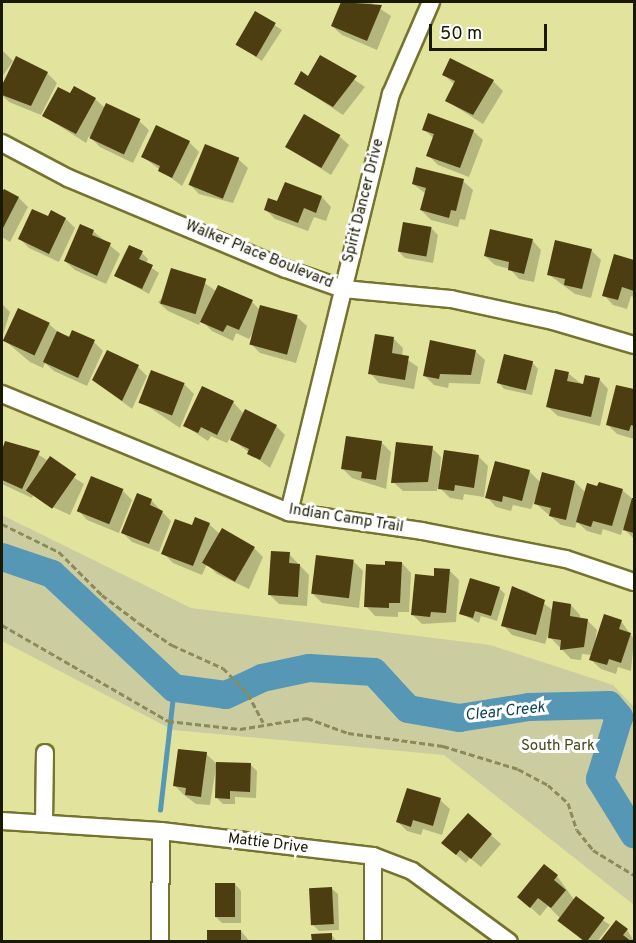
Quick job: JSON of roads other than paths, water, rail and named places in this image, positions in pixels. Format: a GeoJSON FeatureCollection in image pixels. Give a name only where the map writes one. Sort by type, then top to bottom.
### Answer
{"type":"FeatureCollection","features":[{"type":"Feature","properties":{"kind":"street","name":"Spirit Dancer Drive"},"geometry":{"type":"LineString","coordinates":[[289,512],[391,94],[431,2]]}},
{"type":"Feature","properties":{"kind":"street","name":"Walker Place Boulevard"},"geometry":{"type":"LineString","coordinates":[[2,143],[68,178],[286,269],[343,289],[451,299],[553,321],[634,345]]}},
{"type":"Feature","properties":{"kind":"street","name":"Indian Camp Trail"},"geometry":{"type":"LineString","coordinates":[[2,394],[289,512],[422,531],[566,559],[634,582]]}},
{"type":"Feature","properties":{"kind":"street"},"geometry":{"type":"LineString","coordinates":[[44,822],[45,753]]}},
{"type":"Feature","properties":{"kind":"street","name":"Mattie Drive"},"geometry":{"type":"LineString","coordinates":[[2,821],[161,831],[373,856],[412,871],[509,942]]}},
{"type":"Feature","properties":{"kind":"street"},"geometry":{"type":"LineString","coordinates":[[160,942],[161,831]]}},
{"type":"Feature","properties":{"kind":"street"},"geometry":{"type":"LineString","coordinates":[[373,856],[373,942]]}},
{"type":"Feature","properties":{"kind":"waterway","name":"Clear Creek"},"geometry":{"type":"LineString","coordinates":[[2,557],[52,574],[174,688],[226,695],[262,678],[309,668],[374,672],[408,709],[459,718],[529,707],[609,705],[619,717],[600,779],[634,834]]}},
{"type":"Feature","properties":{"kind":"waterway"},"geometry":{"type":"LineString","coordinates":[[160,810],[174,688]]}},
{"type":"Feature","properties":{"kind":"park label","name":"South Park"},"geometry":{"type":"Point","coordinates":[558,747]}}]}
